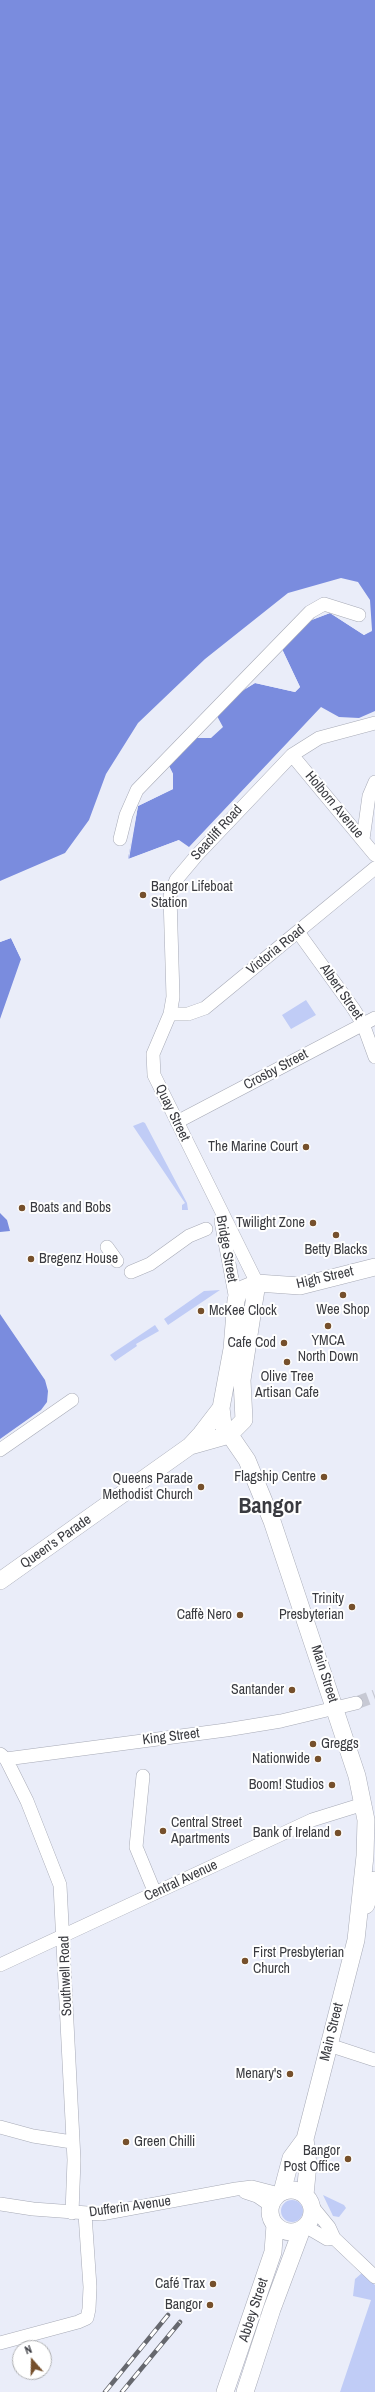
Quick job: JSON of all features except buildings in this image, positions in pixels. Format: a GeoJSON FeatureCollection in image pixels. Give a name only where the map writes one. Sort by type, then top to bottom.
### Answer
{"type":"FeatureCollection","features":[{"type":"Feature","properties":{"kind":"main road","name":"High Street"},"geometry":{"type":"LineString","coordinates":[[236,1300],[240,1290],[257,1283],[300,1286],[375,1267]]}},
{"type":"Feature","properties":{"kind":"main road","name":"Bridge Street"},"geometry":{"type":"LineString","coordinates":[[229,1434],[245,1418],[242,1403],[242,1380],[257,1283]]}},
{"type":"Feature","properties":{"kind":"main road","name":"Bridge Street"},"geometry":{"type":"LineString","coordinates":[[190,1446],[221,1408],[233,1342],[236,1300]]}},
{"type":"Feature","properties":{"kind":"main road","name":"Main Street"},"geometry":{"type":"LineString","coordinates":[[221,1408],[223,1425],[247,1460],[258,1484],[335,1708],[369,1817],[358,1926]]}},
{"type":"Feature","properties":{"kind":"main road"},"geometry":{"type":"LineString","coordinates":[[190,1446],[229,1434]]}},
{"type":"Feature","properties":{"kind":"main road","name":"Queen's Parade"},"geometry":{"type":"LineString","coordinates":[[0,1581],[190,1446]]}},
{"type":"Feature","properties":{"kind":"main road","name":"Main Street"},"geometry":{"type":"LineString","coordinates":[[277,2197],[291,2158],[305,2138],[358,1926],[375,1880]]}},
{"type":"Feature","properties":{"kind":"main road","name":"Main Street"},"geometry":{"type":"LineString","coordinates":[[305,2138],[308,2164],[308,2200]]}},
{"type":"Feature","properties":{"kind":"main road"},"geometry":{"type":"LineString","coordinates":[[294,2190],[308,2200],[311,2217],[303,2228],[290,2232],[275,2225],[270,2216],[277,2197],[294,2190]]}},
{"type":"Feature","properties":{"kind":"main road","name":"Abbey Street"},"geometry":{"type":"LineString","coordinates":[[225,2392],[273,2252],[275,2225]]}},
{"type":"Feature","properties":{"kind":"main road","name":"Abbey Street"},"geometry":{"type":"LineString","coordinates":[[245,2392],[272,2309],[303,2228]]}},
{"type":"Feature","properties":{"kind":"street"},"geometry":{"type":"LineString","coordinates":[[120,839],[126,815],[137,790],[310,612],[324,604],[359,615]]}},
{"type":"Feature","properties":{"kind":"street","name":"Seacliff Road"},"geometry":{"type":"LineString","coordinates":[[170,1014],[173,997],[170,896],[176,880],[259,787],[292,755],[319,738],[375,723]]}},
{"type":"Feature","properties":{"kind":"street","name":"Holborn Avenue"},"geometry":{"type":"LineString","coordinates":[[292,755],[375,855]]}},
{"type":"Feature","properties":{"kind":"street"},"geometry":{"type":"LineString","coordinates":[[363,839],[369,796],[375,782]]}},
{"type":"Feature","properties":{"kind":"street","name":"Victoria Road"},"geometry":{"type":"LineString","coordinates":[[170,1014],[188,1014],[205,1008],[375,868]]}},
{"type":"Feature","properties":{"kind":"street","name":"Albert Street"},"geometry":{"type":"LineString","coordinates":[[298,932],[363,1024],[375,1057]]}},
{"type":"Feature","properties":{"kind":"street","name":"Quay Street"},"geometry":{"type":"LineString","coordinates":[[170,1014],[157,1041],[153,1066],[157,1083],[220,1213]]}},
{"type":"Feature","properties":{"kind":"street","name":"Crosby Street"},"geometry":{"type":"LineString","coordinates":[[177,1122],[375,1018]]}},
{"type":"Feature","properties":{"kind":"street"},"geometry":{"type":"LineString","coordinates":[[131,1272],[150,1264],[189,1236],[206,1229],[220,1213]]}},
{"type":"Feature","properties":{"kind":"street","name":"Bridge Street"},"geometry":{"type":"LineString","coordinates":[[220,1213],[257,1283]]}},
{"type":"Feature","properties":{"kind":"street","name":"Bridge Street"},"geometry":{"type":"LineString","coordinates":[[220,1213],[236,1300]]}},
{"type":"Feature","properties":{"kind":"street"},"geometry":{"type":"LineString","coordinates":[[205,1242],[206,1229]]}},
{"type":"Feature","properties":{"kind":"street"},"geometry":{"type":"LineString","coordinates":[[107,1247],[116,1261]]}},
{"type":"Feature","properties":{"kind":"street"},"geometry":{"type":"LineString","coordinates":[[0,1450],[72,1400]]}},
{"type":"Feature","properties":{"kind":"street","name":"King Street"},"geometry":{"type":"LineString","coordinates":[[3,1756],[226,1730],[281,1721],[356,1702]]}},
{"type":"Feature","properties":{"kind":"street","name":"Southwell Road"},"geometry":{"type":"LineString","coordinates":[[3,1756],[26,1801],[60,1885],[64,1936],[74,2160],[72,2213]]}},
{"type":"Feature","properties":{"kind":"street"},"geometry":{"type":"LineString","coordinates":[[143,1776],[136,1848],[155,1893]]}},
{"type":"Feature","properties":{"kind":"street","name":"Central Avenue"},"geometry":{"type":"LineString","coordinates":[[0,1965],[312,1820],[357,1806],[369,1817]]}},
{"type":"Feature","properties":{"kind":"street"},"geometry":{"type":"LineString","coordinates":[[329,2045],[375,2060]]}},
{"type":"Feature","properties":{"kind":"street"},"geometry":{"type":"LineString","coordinates":[[0,2127],[33,2136],[72,2142]]}},
{"type":"Feature","properties":{"kind":"street","name":"Dufferin Avenue"},"geometry":{"type":"LineString","coordinates":[[0,2204],[72,2213],[101,2214],[236,2189],[257,2196],[277,2197]]}},
{"type":"Feature","properties":{"kind":"street"},"geometry":{"type":"LineString","coordinates":[[308,2200],[329,2227],[334,2238],[375,2277]]}},
{"type":"Feature","properties":{"kind":"street"},"geometry":{"type":"LineString","coordinates":[[0,2343],[78,2322],[86,2318],[89,2309],[90,2287],[85,2214]]}},
{"type":"Feature","properties":{"kind":"street"},"geometry":{"type":"LineString","coordinates":[[303,2228],[327,2239],[334,2238]]}},
{"type":"Feature","properties":{"kind":"shaded area"},"geometry":{"type":"Polygon","coordinates":[[[306,1000],[316,1015],[291,1029],[282,1015],[306,1000]]]}},
{"type":"Feature","properties":{"kind":"shaded area"},"geometry":{"type":"Polygon","coordinates":[[[143,1122],[145,1123],[187,1203],[188,1210],[182,1210],[182,1205],[185,1203],[133,1126],[143,1122]]]}},
{"type":"Feature","properties":{"kind":"shaded area"},"geometry":{"type":"Polygon","coordinates":[[[220,1290],[168,1325],[164,1319],[204,1291],[220,1290]]]}},
{"type":"Feature","properties":{"kind":"shaded area"},"geometry":{"type":"Polygon","coordinates":[[[155,1325],[159,1331],[136,1344],[137,1346],[115,1361],[110,1355],[155,1325]]]}},
{"type":"Feature","properties":{"kind":"shaded area"},"geometry":{"type":"Polygon","coordinates":[[[323,2195],[344,2205],[346,2208],[339,2217],[333,2216],[323,2195]]]}},
{"type":"Feature","properties":{"kind":"shaded area"},"geometry":{"type":"Polygon","coordinates":[[[292,2200],[300,2203],[303,2211],[300,2219],[292,2222],[284,2219],[281,2211],[284,2203],[292,2200]]]}},
{"type":"Feature","properties":{"kind":"shaded area"},"geometry":{"type":"Polygon","coordinates":[[[362,2273],[375,2285],[375,2392],[340,2392],[371,2300],[353,2296],[355,2279],[362,2273]]]}},
{"type":"Feature","properties":{"kind":"water"},"geometry":{"type":"Polygon","coordinates":[[[0,0],[375,0],[375,711],[359,718],[339,717],[321,707],[189,847],[179,840],[128,859],[138,806],[173,789],[173,774],[169,766],[196,738],[211,738],[223,727],[217,716],[242,691],[255,683],[295,692],[300,687],[282,649],[309,621],[330,613],[364,635],[372,630],[370,600],[358,582],[341,578],[288,593],[205,659],[138,723],[106,774],[89,820],[65,853],[0,881],[0,0]]]}},
{"type":"Feature","properties":{"kind":"water"},"geometry":{"type":"Polygon","coordinates":[[[11,938],[21,959],[0,1019],[0,942],[11,938]]]}},
{"type":"Feature","properties":{"kind":"water"},"geometry":{"type":"Polygon","coordinates":[[[0,1213],[7,1220],[10,1231],[0,1232],[0,1213]]]}},
{"type":"Feature","properties":{"kind":"water"},"geometry":{"type":"Polygon","coordinates":[[[0,1314],[45,1380],[48,1391],[47,1402],[41,1410],[0,1439],[0,1314]]]}},
{"type":"Feature","properties":{"kind":"pier"},"geometry":{"type":"Polygon","coordinates":[[[331,611],[364,632],[370,629],[369,622],[372,631],[364,635],[330,613],[309,621],[282,649],[300,687],[295,692],[255,683],[242,691],[241,690],[255,681],[294,690],[298,687],[280,650],[308,619],[331,611]]]}},
{"type":"Feature","properties":{"kind":"pier"},"geometry":{"type":"Polygon","coordinates":[[[169,766],[173,774],[173,789],[138,806],[129,859],[179,840],[179,842],[128,861],[136,805],[171,788],[171,775],[167,767],[169,766]]]}},
{"type":"Feature","properties":{"kind":"pier"},"geometry":{"type":"Polygon","coordinates":[[[12,936],[22,958],[21,959],[11,938],[0,942],[0,939],[12,936]]]}},
{"type":"Feature","properties":{"kind":"tunnel"},"geometry":{"type":"LineString","coordinates":[[356,1703],[375,1696]]}},
{"type":"Feature","properties":{"kind":"railway"},"geometry":{"type":"LineString","coordinates":[[105,2392],[168,2315]]}},
{"type":"Feature","properties":{"kind":"railway"},"geometry":{"type":"LineString","coordinates":[[122,2392],[180,2322]]}},
{"type":"Feature","properties":{"kind":"place","name":"Bangor Lifeboat Station"},"geometry":{"type":"Point","coordinates":[143,895]}},
{"type":"Feature","properties":{"kind":"place","name":"The Marine Court"},"geometry":{"type":"Point","coordinates":[306,1147]}},
{"type":"Feature","properties":{"kind":"place","name":"Boats and Bobs"},"geometry":{"type":"Point","coordinates":[22,1208]}},
{"type":"Feature","properties":{"kind":"place","name":"Twilight Zone"},"geometry":{"type":"Point","coordinates":[313,1223]}},
{"type":"Feature","properties":{"kind":"place","name":"Betty Blacks"},"geometry":{"type":"Point","coordinates":[336,1235]}},
{"type":"Feature","properties":{"kind":"place","name":"Bregenz House"},"geometry":{"type":"Point","coordinates":[31,1259]}},
{"type":"Feature","properties":{"kind":"place","name":"Wee Shop"},"geometry":{"type":"Point","coordinates":[343,1295]}},
{"type":"Feature","properties":{"kind":"place","name":"McKee Clock"},"geometry":{"type":"Point","coordinates":[201,1311]}},
{"type":"Feature","properties":{"kind":"place","name":"YMCA North Down"},"geometry":{"type":"Point","coordinates":[328,1326]}},
{"type":"Feature","properties":{"kind":"place","name":"Cafe Cod"},"geometry":{"type":"Point","coordinates":[284,1343]}},
{"type":"Feature","properties":{"kind":"place","name":"Olive Tree Artisan Cafe"},"geometry":{"type":"Point","coordinates":[287,1362]}},
{"type":"Feature","properties":{"kind":"place","name":"Flagship Centre"},"geometry":{"type":"Point","coordinates":[324,1477]}},
{"type":"Feature","properties":{"kind":"place","name":"Queens Parade Methodist Church"},"geometry":{"type":"Point","coordinates":[201,1487]}},
{"type":"Feature","properties":{"kind":"place","name":"Trinity Presbyterian"},"geometry":{"type":"Point","coordinates":[352,1607]}},
{"type":"Feature","properties":{"kind":"place","name":"Caffè Nero"},"geometry":{"type":"Point","coordinates":[240,1615]}},
{"type":"Feature","properties":{"kind":"place","name":"Santander"},"geometry":{"type":"Point","coordinates":[292,1690]}},
{"type":"Feature","properties":{"kind":"place","name":"Greggs"},"geometry":{"type":"Point","coordinates":[313,1744]}},
{"type":"Feature","properties":{"kind":"place","name":"Nationwide"},"geometry":{"type":"Point","coordinates":[318,1759]}},
{"type":"Feature","properties":{"kind":"place","name":"Boom! Studios"},"geometry":{"type":"Point","coordinates":[332,1785]}},
{"type":"Feature","properties":{"kind":"place","name":"Central Street Apartments"},"geometry":{"type":"Point","coordinates":[163,1831]}},
{"type":"Feature","properties":{"kind":"place","name":"Bank of Ireland"},"geometry":{"type":"Point","coordinates":[338,1833]}},
{"type":"Feature","properties":{"kind":"place","name":"First Presbyterian Church"},"geometry":{"type":"Point","coordinates":[245,1961]}},
{"type":"Feature","properties":{"kind":"place","name":"Menary's"},"geometry":{"type":"Point","coordinates":[290,2074]}},
{"type":"Feature","properties":{"kind":"place","name":"Green Chilli"},"geometry":{"type":"Point","coordinates":[126,2142]}},
{"type":"Feature","properties":{"kind":"place","name":"Bangor Post Office"},"geometry":{"type":"Point","coordinates":[348,2159]}},
{"type":"Feature","properties":{"kind":"place","name":"Café Trax"},"geometry":{"type":"Point","coordinates":[213,2284]}},
{"type":"Feature","properties":{"kind":"place","name":"Bangor"},"geometry":{"type":"Point","coordinates":[210,2305]}},
{"type":"Feature","properties":{"kind":"district","name":"Bangor"},"geometry":{"type":"Point","coordinates":[270,1507]}}]}
